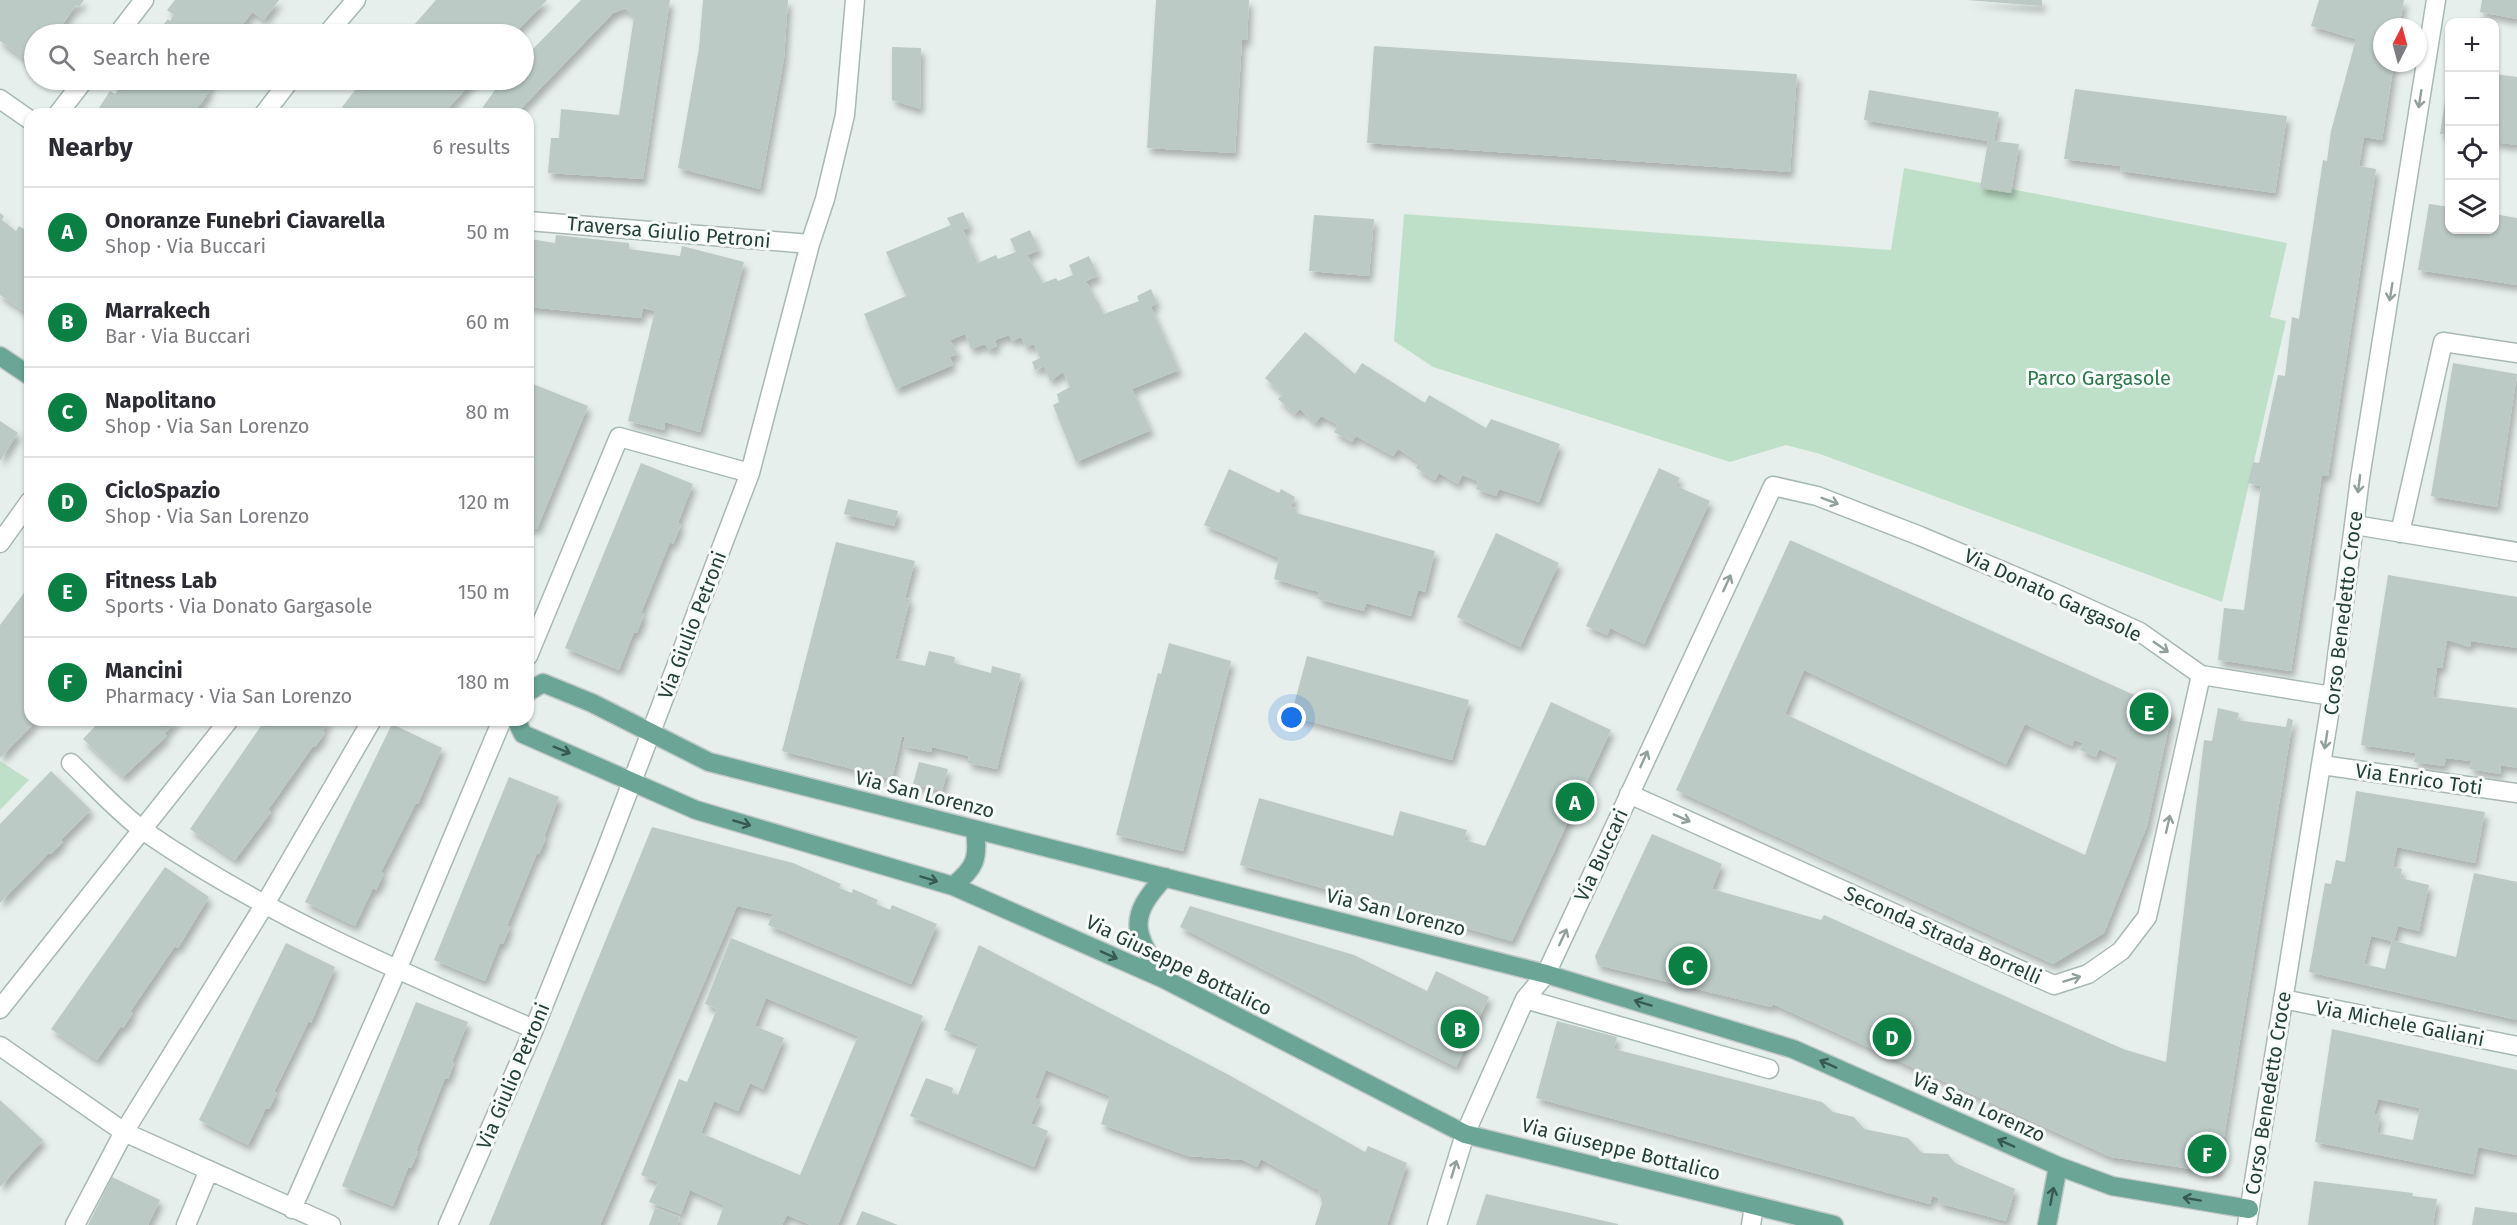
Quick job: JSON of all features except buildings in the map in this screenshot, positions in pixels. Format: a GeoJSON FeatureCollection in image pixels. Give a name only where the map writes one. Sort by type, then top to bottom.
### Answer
{"type":"FeatureCollection","features":[{"type":"Feature","properties":{"kind":"main road"},"geometry":{"type":"LineString","coordinates":[[0,356],[24,372]]}},
{"type":"Feature","properties":{"kind":"main road","name":"Via San Lorenzo"},"geometry":{"type":"LineString","coordinates":[[534,688],[543,683],[592,703],[709,762],[1546,974],[1793,1049],[2058,1166],[2112,1186],[2248,1217]]}},
{"type":"Feature","properties":{"kind":"main road","name":"Via Giuseppe Bottalico"},"geometry":{"type":"LineString","coordinates":[[519,726],[523,734],[696,810],[953,886],[1164,980],[1465,1134],[1834,1225]]}},
{"type":"Feature","properties":{"kind":"main road"},"geometry":{"type":"LineString","coordinates":[[953,886],[970,871],[978,850],[975,830]]}},
{"type":"Feature","properties":{"kind":"main road"},"geometry":{"type":"LineString","coordinates":[[1164,980],[1139,940],[1139,918],[1146,897],[1165,877]]}},
{"type":"Feature","properties":{"kind":"main road"},"geometry":{"type":"LineString","coordinates":[[2047,1225],[2058,1166]]}},
{"type":"Feature","properties":{"kind":"street"},"geometry":{"type":"LineString","coordinates":[[126,24],[144,0]]}},
{"type":"Feature","properties":{"kind":"street"},"geometry":{"type":"LineString","coordinates":[[336,24],[356,0]]}},
{"type":"Feature","properties":{"kind":"street","name":"Via Giulio Petroni"},"geometry":{"type":"LineString","coordinates":[[448,1225],[534,1029],[651,733],[750,473],[810,244],[825,199],[844,115],[855,0]]}},
{"type":"Feature","properties":{"kind":"street","name":"Corso Benedetto Croce"},"geometry":{"type":"LineString","coordinates":[[2248,1217],[2322,765],[2360,478],[2436,0]]}},
{"type":"Feature","properties":{"kind":"street"},"geometry":{"type":"LineString","coordinates":[[63,108],[76,90]]}},
{"type":"Feature","properties":{"kind":"street"},"geometry":{"type":"LineString","coordinates":[[269,108],[282,90]]}},
{"type":"Feature","properties":{"kind":"street"},"geometry":{"type":"LineString","coordinates":[[0,99],[24,116]]}},
{"type":"Feature","properties":{"kind":"street","name":"Traversa Giulio Petroni"},"geometry":{"type":"LineString","coordinates":[[534,221],[810,244]]}},
{"type":"Feature","properties":{"kind":"street"},"geometry":{"type":"LineString","coordinates":[[2400,533],[2443,342],[2517,353]]}},
{"type":"Feature","properties":{"kind":"street"},"geometry":{"type":"LineString","coordinates":[[534,642],[619,437],[750,473]]}},
{"type":"Feature","properties":{"kind":"street","name":"Via Donato Gargasole"},"geometry":{"type":"LineString","coordinates":[[1773,486],[1827,500],[1920,536],[2052,592],[2140,632],[2201,675],[2332,696]]}},
{"type":"Feature","properties":{"kind":"street","name":"Via Buccari"},"geometry":{"type":"LineString","coordinates":[[1437,1225],[1465,1134],[1525,999],[1546,974],[1773,486]]}},
{"type":"Feature","properties":{"kind":"street"},"geometry":{"type":"LineString","coordinates":[[0,543],[24,509]]}},
{"type":"Feature","properties":{"kind":"street"},"geometry":{"type":"LineString","coordinates":[[2355,525],[2517,552]]}},
{"type":"Feature","properties":{"kind":"street","name":"Seconda Strada Borrelli"},"geometry":{"type":"LineString","coordinates":[[1629,794],[2054,984],[2088,974],[2121,951],[2147,917],[2201,675]]}},
{"type":"Feature","properties":{"kind":"street"},"geometry":{"type":"LineString","coordinates":[[0,1009],[224,726]]}},
{"type":"Feature","properties":{"kind":"street"},"geometry":{"type":"LineString","coordinates":[[75,1225],[124,1132],[265,904],[369,726]]}},
{"type":"Feature","properties":{"kind":"street"},"geometry":{"type":"LineString","coordinates":[[298,1216],[397,970],[499,726]]}},
{"type":"Feature","properties":{"kind":"street"},"geometry":{"type":"LineString","coordinates":[[71,763],[143,830],[265,904],[397,970],[534,1029]]}},
{"type":"Feature","properties":{"kind":"street","name":"Via Enrico Toti"},"geometry":{"type":"LineString","coordinates":[[2322,765],[2517,793]]}},
{"type":"Feature","properties":{"kind":"street"},"geometry":{"type":"LineString","coordinates":[[1525,999],[1769,1069]]}},
{"type":"Feature","properties":{"kind":"street","name":"Via Michele Galiani"},"geometry":{"type":"LineString","coordinates":[[2283,999],[2517,1046]]}},
{"type":"Feature","properties":{"kind":"street"},"geometry":{"type":"LineString","coordinates":[[0,1046],[124,1132],[209,1170],[298,1216],[331,1225]]}},
{"type":"Feature","properties":{"kind":"street"},"geometry":{"type":"LineString","coordinates":[[186,1225],[209,1170]]}},
{"type":"Feature","properties":{"kind":"street"},"geometry":{"type":"LineString","coordinates":[[1751,1225],[1754,1206]]}},
{"type":"Feature","properties":{"kind":"green space","name":"Parco Gargasole"},"geometry":{"type":"Polygon","coordinates":[[[1904,168],[2287,243],[2270,317],[2286,321],[2222,602],[1820,454],[1786,445],[1730,462],[1433,367],[1394,341],[1404,214],[1891,250],[1904,168]]]}},
{"type":"Feature","properties":{"kind":"green space"},"geometry":{"type":"Polygon","coordinates":[[[0,761],[29,780],[0,810],[0,761]]]}},
{"type":"Feature","properties":{"kind":"place","name":"Fitness Lab"},"geometry":{"type":"Point","coordinates":[2149,712]}},
{"type":"Feature","properties":{"kind":"place","name":"Onoranze Funebri Ciavarella"},"geometry":{"type":"Point","coordinates":[1575,802]}},
{"type":"Feature","properties":{"kind":"place","name":"Napolitano"},"geometry":{"type":"Point","coordinates":[1688,966]}},
{"type":"Feature","properties":{"kind":"place","name":"Marrakech"},"geometry":{"type":"Point","coordinates":[1460,1029]}},
{"type":"Feature","properties":{"kind":"place","name":"CicloSpazio"},"geometry":{"type":"Point","coordinates":[1892,1037]}},
{"type":"Feature","properties":{"kind":"place","name":"Mancini"},"geometry":{"type":"Point","coordinates":[2207,1154]}}]}
